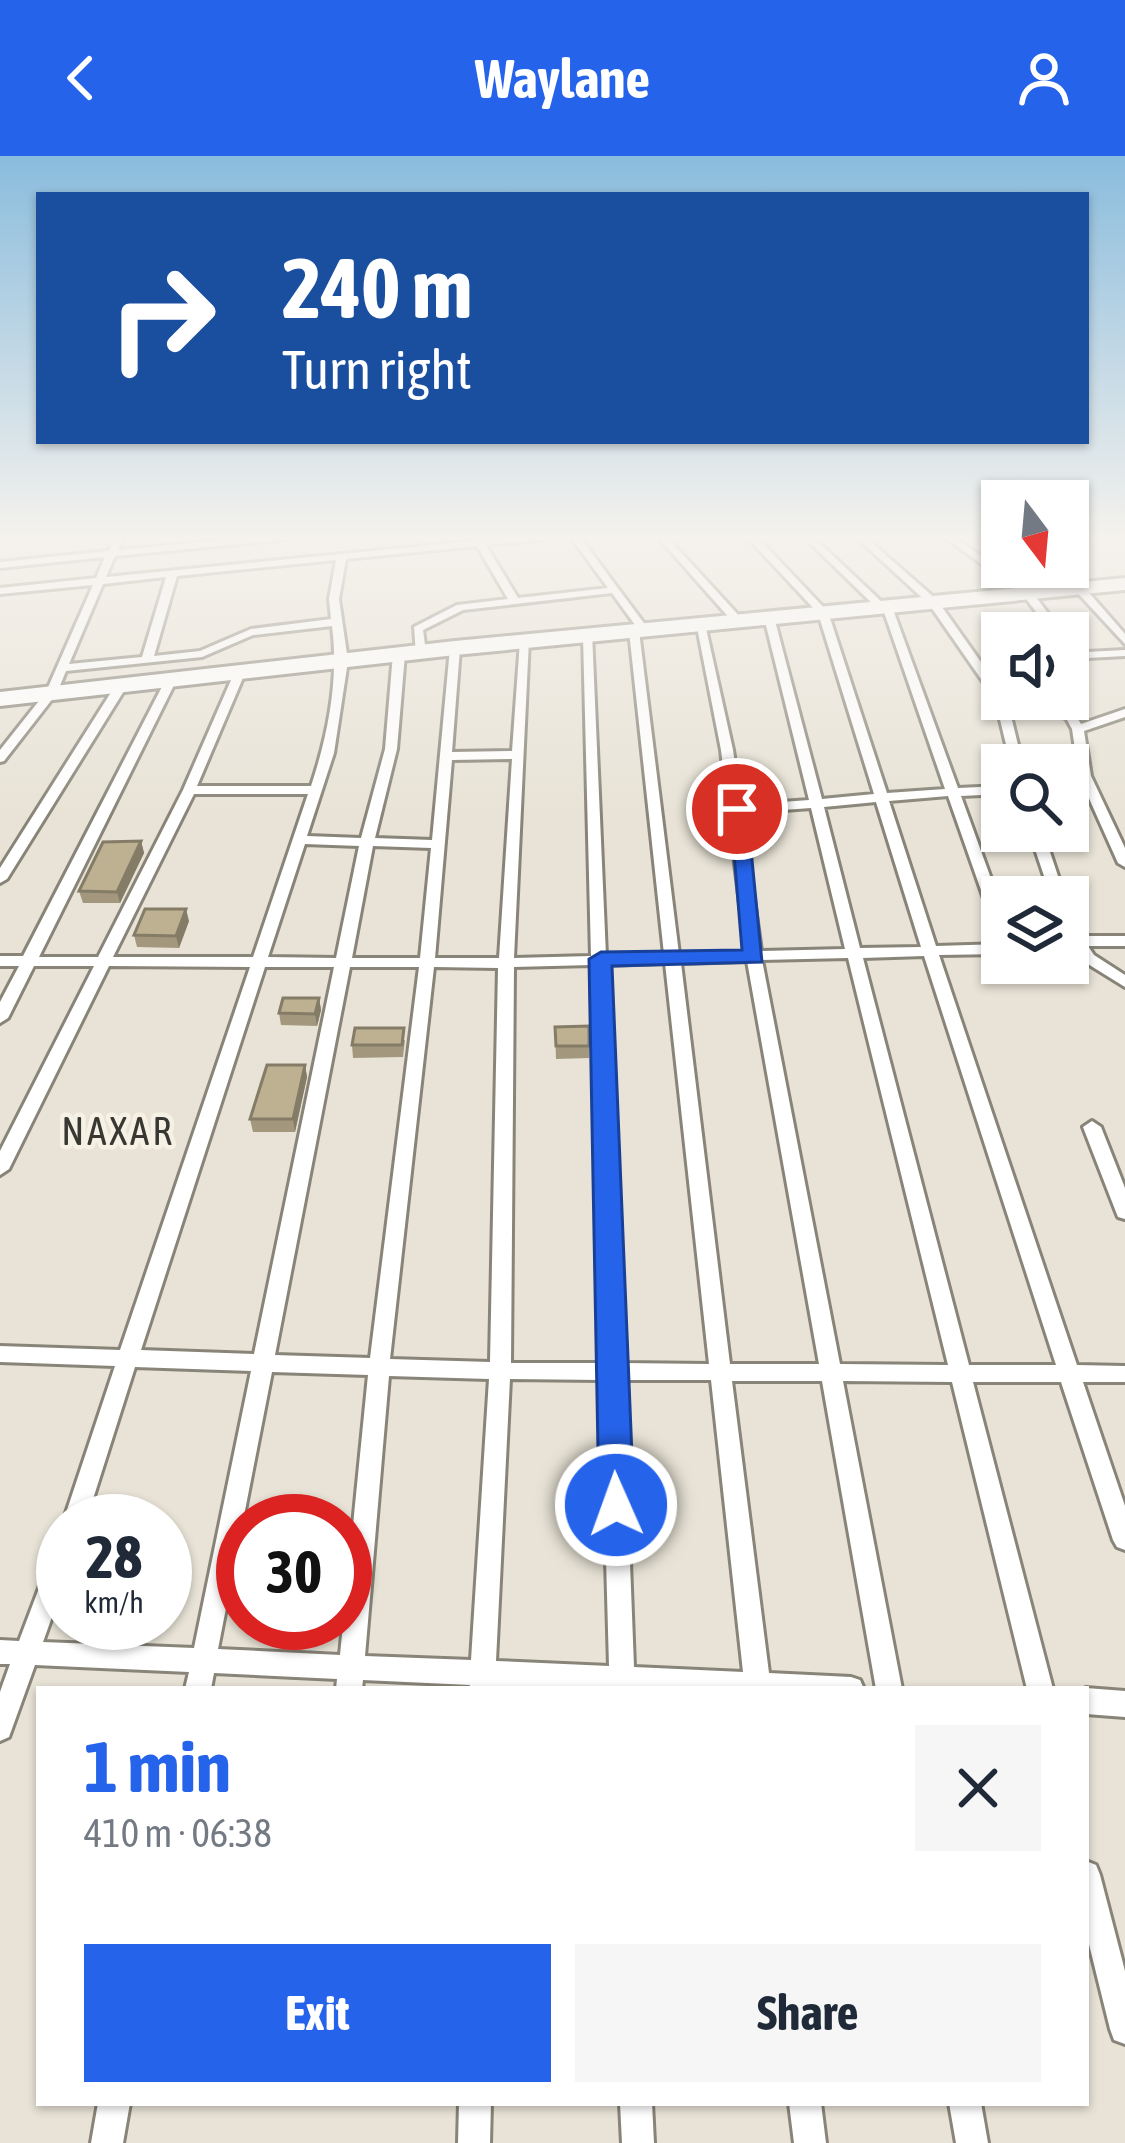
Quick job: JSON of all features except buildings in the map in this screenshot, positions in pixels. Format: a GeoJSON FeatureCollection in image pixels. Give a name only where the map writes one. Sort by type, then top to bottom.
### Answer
{"type":"FeatureCollection","features":[{"type":"Feature","properties":{"kind":"highway"},"geometry":{"type":"LineString","coordinates":[[0,698],[652,629]]}},
{"type":"Feature","properties":{"kind":"street"},"geometry":{"type":"LineString","coordinates":[[0,758],[51,693],[81,629]]}},
{"type":"Feature","properties":{"kind":"street"},"geometry":{"type":"LineString","coordinates":[[148,660],[157,629]]}},
{"type":"Feature","properties":{"kind":"street"},"geometry":{"type":"LineString","coordinates":[[63,668],[215,651],[251,632],[279,629]]}},
{"type":"Feature","properties":{"kind":"street"},"geometry":{"type":"LineString","coordinates":[[82,1494],[315,790],[339,703],[342,661],[337,629]]}},
{"type":"Feature","properties":{"kind":"street"},"geometry":{"type":"LineString","coordinates":[[199,1686],[367,842],[409,653],[421,629]]}},
{"type":"Feature","properties":{"kind":"street"},"geometry":{"type":"LineString","coordinates":[[701,629],[737,809],[754,957],[889,1686]]}},
{"type":"Feature","properties":{"kind":"street"},"geometry":{"type":"LineString","coordinates":[[773,629],[1039,1686]]}},
{"type":"Feature","properties":{"kind":"street"},"geometry":{"type":"LineString","coordinates":[[829,629],[935,954],[973,1088],[1125,1540]]}},
{"type":"Feature","properties":{"kind":"street"},"geometry":{"type":"LineString","coordinates":[[892,629],[982,876]]}},
{"type":"Feature","properties":{"kind":"street"},"geometry":{"type":"LineString","coordinates":[[952,629],[981,669]]}},
{"type":"Feature","properties":{"kind":"street"},"geometry":{"type":"LineString","coordinates":[[0,1652],[204,1659],[351,1677],[757,1686],[670,958],[639,630]]}},
{"type":"Feature","properties":{"kind":"street"},"geometry":{"type":"LineString","coordinates":[[588,635],[622,1685]]}},
{"type":"Feature","properties":{"kind":"street"},"geometry":{"type":"LineString","coordinates":[[483,1682],[500,1371],[506,963],[525,641]]}},
{"type":"Feature","properties":{"kind":"street"},"geometry":{"type":"LineString","coordinates":[[351,1677],[379,1367],[448,756],[455,648]]}},
{"type":"Feature","properties":{"kind":"street"},"geometry":{"type":"LineString","coordinates":[[1089,655],[1125,653]]}},
{"type":"Feature","properties":{"kind":"street"},"geometry":{"type":"LineString","coordinates":[[0,1168],[188,790],[239,674]]}},
{"type":"Feature","properties":{"kind":"street"},"geometry":{"type":"LineString","coordinates":[[0,1018],[170,681]]}},
{"type":"Feature","properties":{"kind":"street"},"geometry":{"type":"LineString","coordinates":[[0,879],[121,686]]}},
{"type":"Feature","properties":{"kind":"street"},"geometry":{"type":"LineString","coordinates":[[1065,720],[1074,723],[1125,713]]}},
{"type":"Feature","properties":{"kind":"street"},"geometry":{"type":"LineString","coordinates":[[1072,720],[1085,776],[1125,862]]}},
{"type":"Feature","properties":{"kind":"street"},"geometry":{"type":"LineString","coordinates":[[448,756],[517,755]]}},
{"type":"Feature","properties":{"kind":"street"},"geometry":{"type":"LineString","coordinates":[[188,790],[315,790]]}},
{"type":"Feature","properties":{"kind":"street"},"geometry":{"type":"LineString","coordinates":[[737,809],[815,806],[883,794],[981,790]]}},
{"type":"Feature","properties":{"kind":"street"},"geometry":{"type":"LineString","coordinates":[[297,840],[437,844]]}},
{"type":"Feature","properties":{"kind":"street"},"geometry":{"type":"LineString","coordinates":[[1089,938],[1125,941]]}},
{"type":"Feature","properties":{"kind":"street"},"geometry":{"type":"LineString","coordinates":[[0,961],[506,963],[981,951]]}},
{"type":"Feature","properties":{"kind":"street"},"geometry":{"type":"LineString","coordinates":[[1089,959],[1125,982]]}},
{"type":"Feature","properties":{"kind":"street"},"geometry":{"type":"LineString","coordinates":[[1091,1127],[1125,1212]]}},
{"type":"Feature","properties":{"kind":"street"},"geometry":{"type":"LineString","coordinates":[[0,1354],[612,1373],[1125,1374]]}},
{"type":"Feature","properties":{"kind":"street"},"geometry":{"type":"LineString","coordinates":[[0,1728],[36,1630]]}},
{"type":"Feature","properties":{"kind":"street"},"geometry":{"type":"LineString","coordinates":[[1089,1701],[1125,1704]]}},
{"type":"Feature","properties":{"kind":"street"},"geometry":{"type":"LineString","coordinates":[[1089,1888],[1125,2029]]}},
{"type":"Feature","properties":{"kind":"street"},"geometry":{"type":"LineString","coordinates":[[107,2143],[114,2106]]}},
{"type":"Feature","properties":{"kind":"street"},"geometry":{"type":"LineString","coordinates":[[474,2143],[475,2106]]}},
{"type":"Feature","properties":{"kind":"street"},"geometry":{"type":"LineString","coordinates":[[636,2106],[638,2143]]}},
{"type":"Feature","properties":{"kind":"street"},"geometry":{"type":"LineString","coordinates":[[805,2106],[809,2143]]}},
{"type":"Feature","properties":{"kind":"street"},"geometry":{"type":"LineString","coordinates":[[965,2106],[972,2143]]}},
{"type":"Feature","properties":{"kind":"district","name":"NAXAR"},"geometry":{"type":"Point","coordinates":[118,1131]}},
{"type":"Feature","properties":{"kind":"route"},"geometry":{"type":"LineString","coordinates":[[616,1505],[601,959],[754,957],[737,809]]}}]}
